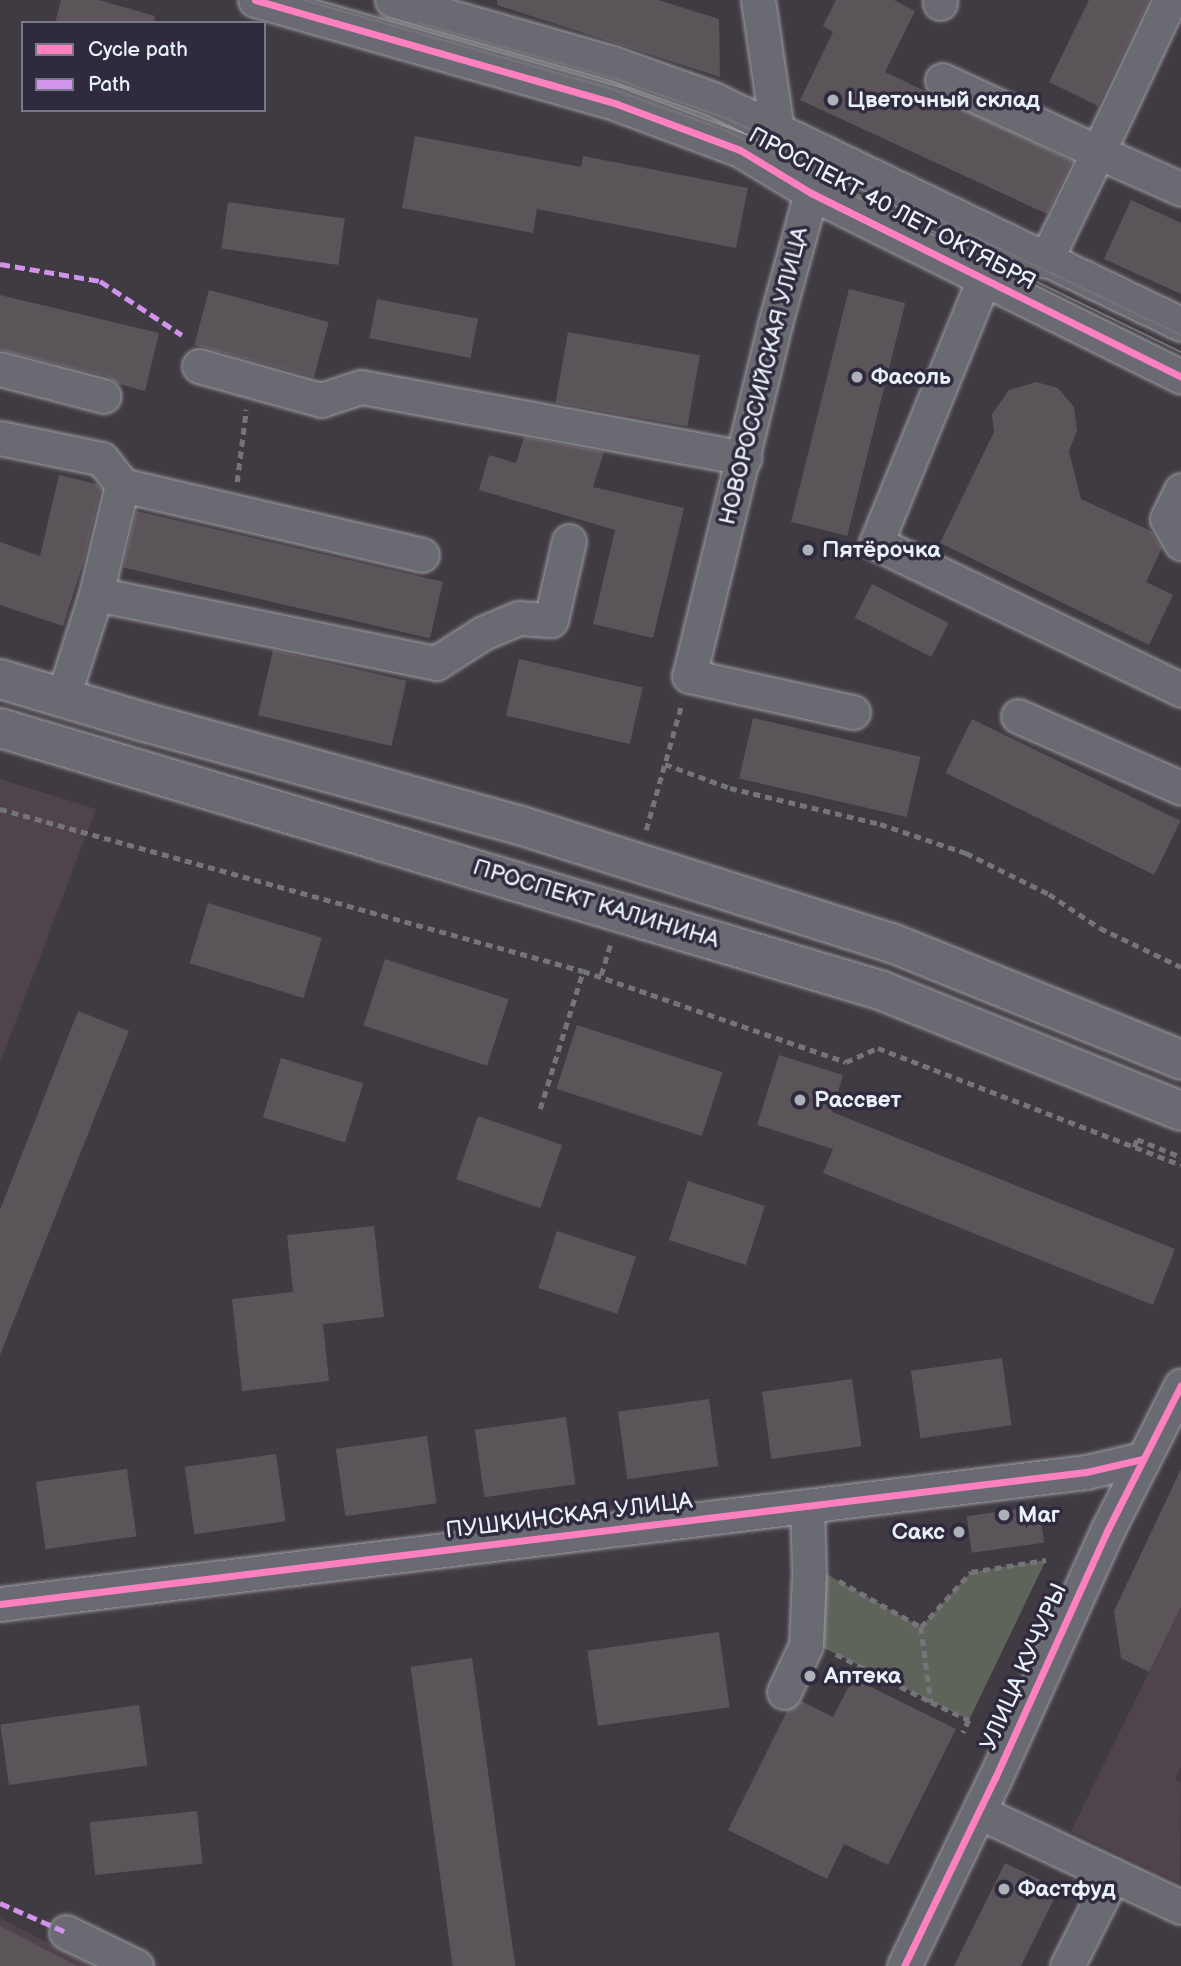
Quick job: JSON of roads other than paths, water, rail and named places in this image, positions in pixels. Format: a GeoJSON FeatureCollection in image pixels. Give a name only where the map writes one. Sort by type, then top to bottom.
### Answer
{"type":"FeatureCollection","features":[{"type":"Feature","properties":{"kind":"main road"},"geometry":{"type":"LineString","coordinates":[[0,679],[519,825],[892,943],[1181,1060]]}},
{"type":"Feature","properties":{"kind":"main road","name":"ПРОСПЕКТ КАЛИНИНА"},"geometry":{"type":"LineString","coordinates":[[0,728],[880,990],[1181,1111]]}},
{"type":"Feature","properties":{"kind":"street","name":"ПРОСПЕКТ 40 ЛЕТ ОКТЯБРЯ"},"geometry":{"type":"LineString","coordinates":[[255,0],[617,104],[740,150],[811,193],[983,281],[1181,377]]}},
{"type":"Feature","properties":{"kind":"street","name":"ПРОСПЕКТ 40 ЛЕТ ОКТЯБРЯ"},"geometry":{"type":"LineString","coordinates":[[392,0],[458,10],[711,98],[1045,261],[1181,324]]}},
{"type":"Feature","properties":{"kind":"street"},"geometry":{"type":"LineString","coordinates":[[1045,261],[1170,0]]}},
{"type":"Feature","properties":{"kind":"street"},"geometry":{"type":"LineString","coordinates":[[753,2],[777,130],[811,193]]}},
{"type":"Feature","properties":{"kind":"street"},"geometry":{"type":"LineString","coordinates":[[942,80],[1181,189]]}},
{"type":"Feature","properties":{"kind":"street","name":"НОВОРОССИЙСКАЯ УЛИЦА"},"geometry":{"type":"LineString","coordinates":[[811,193],[775,324],[689,676],[853,712]]}},
{"type":"Feature","properties":{"kind":"street"},"geometry":{"type":"LineString","coordinates":[[983,281],[876,543],[1181,690]]}},
{"type":"Feature","properties":{"kind":"street"},"geometry":{"type":"LineString","coordinates":[[199,366],[321,400],[361,387],[744,458]]}},
{"type":"Feature","properties":{"kind":"street"},"geometry":{"type":"LineString","coordinates":[[0,369],[104,396]]}},
{"type":"Feature","properties":{"kind":"street"},"geometry":{"type":"LineString","coordinates":[[0,438],[102,459],[122,485],[422,555]]}},
{"type":"Feature","properties":{"kind":"street"},"geometry":{"type":"LineString","coordinates":[[63,697],[96,594],[122,485]]}},
{"type":"Feature","properties":{"kind":"street"},"geometry":{"type":"LineString","coordinates":[[1181,490],[1167,519],[1181,543]]}},
{"type":"Feature","properties":{"kind":"street"},"geometry":{"type":"LineString","coordinates":[[96,594],[436,663],[482,633],[519,618],[551,620],[569,541]]}},
{"type":"Feature","properties":{"kind":"street"},"geometry":{"type":"LineString","coordinates":[[1018,716],[1181,788]]}},
{"type":"Feature","properties":{"kind":"street","name":"УЛИЦА КУЧУРЫ"},"geometry":{"type":"LineString","coordinates":[[904,1966],[979,1812],[1142,1459],[1181,1385]]}},
{"type":"Feature","properties":{"kind":"street","name":"ПУШКИНСКАЯ УЛИЦА"},"geometry":{"type":"LineString","coordinates":[[0,1604],[1086,1472],[1142,1459]]}},
{"type":"Feature","properties":{"kind":"street"},"geometry":{"type":"LineString","coordinates":[[784,1692],[806,1645],[809,1572],[807,1506]]}},
{"type":"Feature","properties":{"kind":"street"},"geometry":{"type":"LineString","coordinates":[[979,1812],[1181,1907]]}},
{"type":"Feature","properties":{"kind":"street"},"geometry":{"type":"LineString","coordinates":[[1068,1966],[1113,1875]]}},
{"type":"Feature","properties":{"kind":"street"},"geometry":{"type":"LineString","coordinates":[[66,1931],[136,1966]]}},
{"type":"Feature","properties":{"kind":"tram line"},"geometry":{"type":"LineString","coordinates":[[304,0],[612,89],[727,131],[1181,352]]}},
{"type":"Feature","properties":{"kind":"tram line"},"geometry":{"type":"LineString","coordinates":[[419,23],[616,79],[728,119],[1181,335]]}},
{"type":"Feature","properties":{"kind":"place","name":"Цветочный склад"},"geometry":{"type":"Point","coordinates":[833,100]}},
{"type":"Feature","properties":{"kind":"place","name":"Фасоль"},"geometry":{"type":"Point","coordinates":[857,377]}},
{"type":"Feature","properties":{"kind":"place","name":"Пятёрочка"},"geometry":{"type":"Point","coordinates":[808,550]}},
{"type":"Feature","properties":{"kind":"place","name":"Рассвет"},"geometry":{"type":"Point","coordinates":[800,1100]}},
{"type":"Feature","properties":{"kind":"place","name":"Маг"},"geometry":{"type":"Point","coordinates":[1004,1515]}},
{"type":"Feature","properties":{"kind":"place","name":"Сакс"},"geometry":{"type":"Point","coordinates":[959,1532]}},
{"type":"Feature","properties":{"kind":"place","name":"Аптека"},"geometry":{"type":"Point","coordinates":[810,1676]}},
{"type":"Feature","properties":{"kind":"place","name":"Фастфуд"},"geometry":{"type":"Point","coordinates":[1004,1889]}}]}
